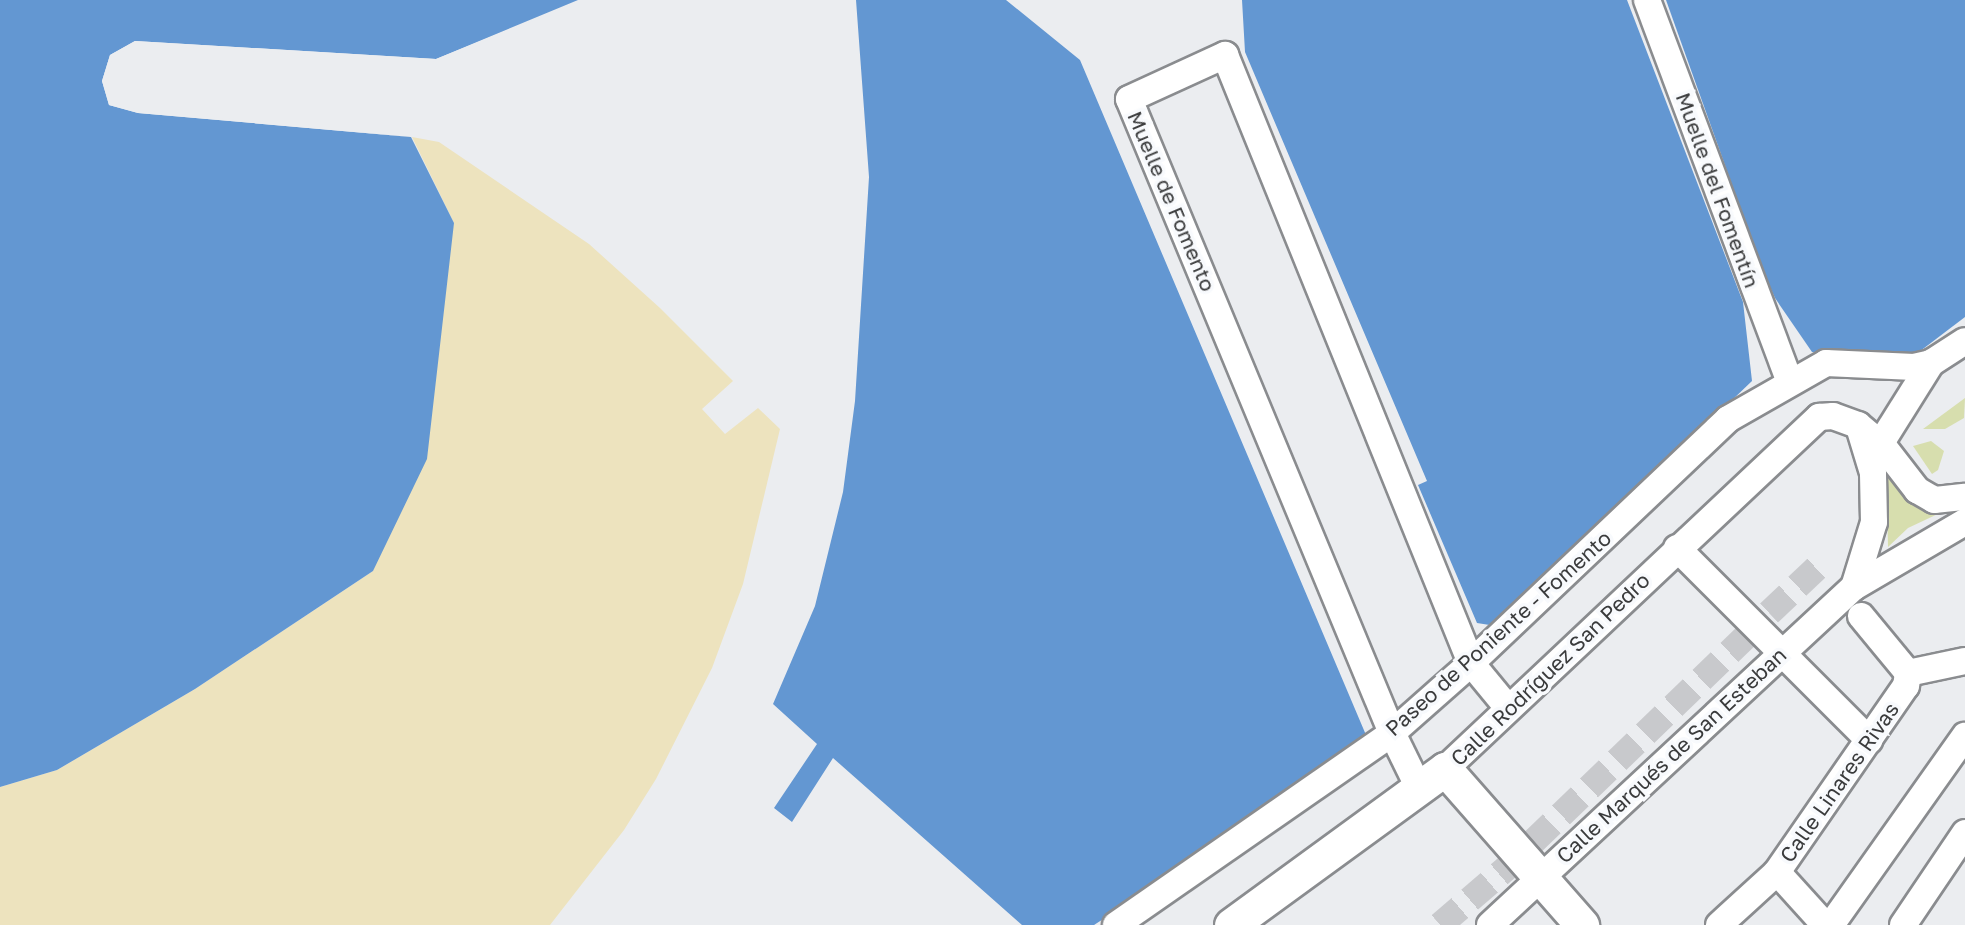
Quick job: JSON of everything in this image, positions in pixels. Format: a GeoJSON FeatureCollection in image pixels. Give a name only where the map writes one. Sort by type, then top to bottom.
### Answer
{"type":"FeatureCollection","features":[{"type":"Feature","properties":{"kind":"main road"},"geometry":{"type":"LineString","coordinates":[[1432,778],[1583,925]]}},
{"type":"Feature","properties":{"kind":"main road","name":"Calle Rodríguez San Pedro"},"geometry":{"type":"LineString","coordinates":[[1231,925],[1432,778]]}},
{"type":"Feature","properties":{"kind":"street","name":"Muelle del Fomentín"},"geometry":{"type":"LineString","coordinates":[[1647,0],[1789,380]]}},
{"type":"Feature","properties":{"kind":"street","name":"Muelle de Fomento"},"geometry":{"type":"LineString","coordinates":[[1432,778],[1392,733],[1129,99],[1226,55],[1471,663],[1508,708]]}},
{"type":"Feature","properties":{"kind":"street"},"geometry":{"type":"LineString","coordinates":[[1884,438],[1931,363],[1965,341]]}},
{"type":"Feature","properties":{"kind":"street","name":"Paseo de Poniente - Fomento"},"geometry":{"type":"LineString","coordinates":[[1116,925],[1392,733],[1471,663],[1728,419],[1789,380],[1826,363],[1914,367],[1931,363]]}},
{"type":"Feature","properties":{"kind":"street","name":"Calle Rodríguez San Pedro"},"geometry":{"type":"LineString","coordinates":[[1432,778],[1804,428],[1819,417],[1833,416],[1858,425]]}},
{"type":"Feature","properties":{"kind":"street"},"geometry":{"type":"LineString","coordinates":[[1858,425],[1883,446],[1917,490],[1934,500],[1965,497]]}},
{"type":"Feature","properties":{"kind":"street"},"geometry":{"type":"LineString","coordinates":[[1854,587],[1874,522],[1873,473],[1858,425]]}},
{"type":"Feature","properties":{"kind":"street","name":"Calle Marqués de San Esteban"},"geometry":{"type":"LineString","coordinates":[[1490,925],[1522,868],[1780,653],[1854,587],[1965,522]]}},
{"type":"Feature","properties":{"kind":"street"},"geometry":{"type":"LineString","coordinates":[[1677,548],[1869,740]]}},
{"type":"Feature","properties":{"kind":"street"},"geometry":{"type":"LineString","coordinates":[[1861,616],[1908,673],[1965,661]]}},
{"type":"Feature","properties":{"kind":"street","name":"Calle Linares Rivas"},"geometry":{"type":"LineString","coordinates":[[1719,925],[1777,872],[1906,686],[1908,673]]}},
{"type":"Feature","properties":{"kind":"street"},"geometry":{"type":"LineString","coordinates":[[1777,872],[1828,925],[1965,737]]}},
{"type":"Feature","properties":{"kind":"street"},"geometry":{"type":"LineString","coordinates":[[1903,925],[1965,833]]}},
{"type":"Feature","properties":{"kind":"green space"},"geometry":{"type":"Polygon","coordinates":[[[1965,398],[1964,418],[1945,429],[1923,429],[1965,398]]]}},
{"type":"Feature","properties":{"kind":"green space"},"geometry":{"type":"Polygon","coordinates":[[[1931,441],[1944,451],[1938,470],[1932,474],[1913,446],[1931,441]]]}},
{"type":"Feature","properties":{"kind":"green space"},"geometry":{"type":"Polygon","coordinates":[[[1886,465],[1942,512],[1908,528],[1888,547],[1886,465]]]}},
{"type":"Feature","properties":{"kind":"sand"},"geometry":{"type":"Polygon","coordinates":[[[412,137],[439,142],[589,244],[660,308],[733,381],[702,409],[725,434],[758,408],[780,429],[743,584],[712,668],[656,779],[624,830],[550,925],[0,925],[0,787],[57,770],[195,689],[373,571],[454,223],[412,137]]]}},
{"type":"Feature","properties":{"kind":"water"},"geometry":{"type":"Polygon","coordinates":[[[0,0],[578,0],[436,59],[135,41],[110,55],[102,81],[109,105],[138,113],[411,137],[454,223],[427,459],[373,571],[195,689],[57,770],[0,787],[0,0]]]}},
{"type":"Feature","properties":{"kind":"water"},"geometry":{"type":"Polygon","coordinates":[[[856,0],[1006,0],[1080,60],[1366,735],[1208,851],[1094,925],[1022,925],[833,758],[792,822],[774,808],[817,744],[773,704],[815,606],[843,492],[855,401],[869,177],[856,0]]]}},
{"type":"Feature","properties":{"kind":"water"},"geometry":{"type":"Polygon","coordinates":[[[1242,0],[1627,0],[1743,302],[1752,381],[1496,626],[1477,623],[1418,485],[1427,481],[1245,52],[1242,0]]]}},
{"type":"Feature","properties":{"kind":"water"},"geometry":{"type":"Polygon","coordinates":[[[1666,0],[1965,0],[1965,317],[1915,355],[1812,352],[1775,298],[1762,269],[1666,0]]]}},
{"type":"Feature","properties":{"kind":"pier"},"geometry":{"type":"Polygon","coordinates":[[[582,0],[437,62],[136,44],[113,57],[106,81],[112,102],[139,110],[411,137],[138,113],[109,105],[102,81],[110,55],[135,41],[436,59],[582,0]]]}},
{"type":"Feature","properties":{"kind":"tunnel"},"geometry":{"type":"LineString","coordinates":[[1769,613],[1824,561]]}},
{"type":"Feature","properties":{"kind":"tunnel"},"geometry":{"type":"LineString","coordinates":[[1533,842],[1745,637]]}},
{"type":"Feature","properties":{"kind":"tunnel"},"geometry":{"type":"LineString","coordinates":[[1440,925],[1510,865]]}}]}
